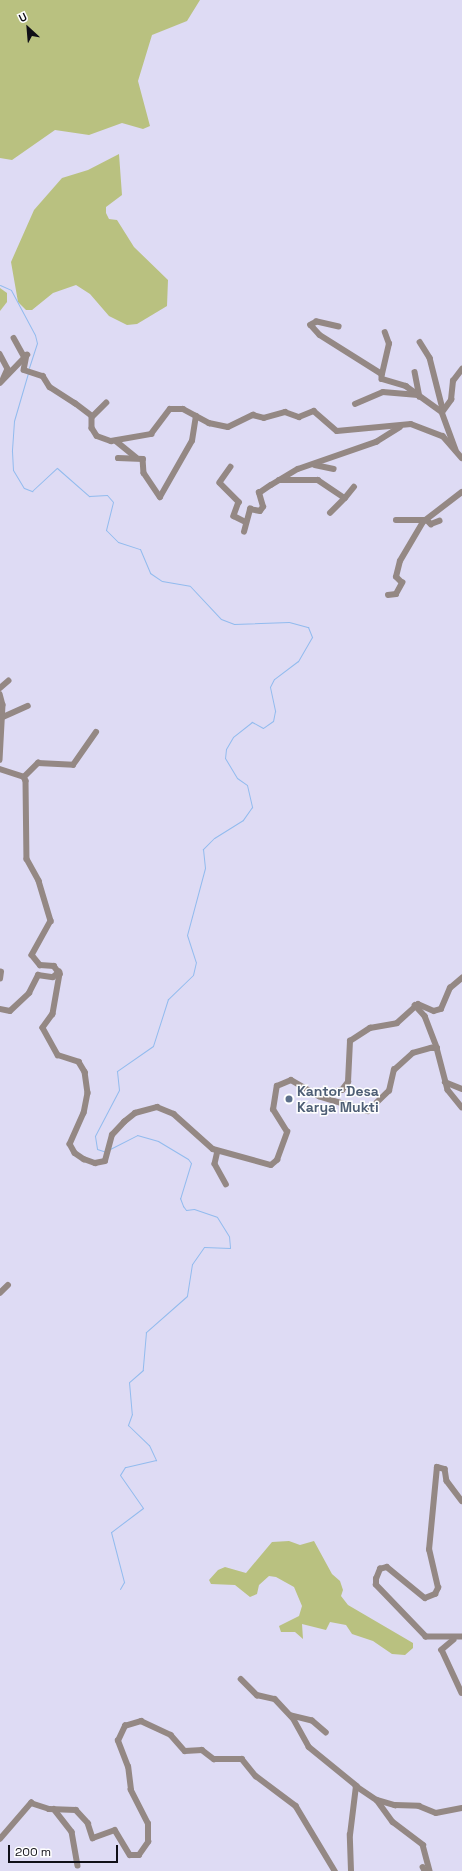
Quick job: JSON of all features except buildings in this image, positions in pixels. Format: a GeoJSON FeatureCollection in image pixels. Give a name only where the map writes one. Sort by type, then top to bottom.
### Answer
{"type":"FeatureCollection","features":[{"type":"Feature","properties":{"kind":"street"},"geometry":{"type":"LineString","coordinates":[[339,327],[317,322],[311,325],[320,335],[382,374]]}},
{"type":"Feature","properties":{"kind":"street"},"geometry":{"type":"LineString","coordinates":[[385,333],[389,344],[382,379],[403,384],[420,397],[443,410]]}},
{"type":"Feature","properties":{"kind":"street"},"geometry":{"type":"LineString","coordinates":[[14,338],[24,356],[28,356],[25,371],[44,377],[49,386],[92,417]]}},
{"type":"Feature","properties":{"kind":"street"},"geometry":{"type":"LineString","coordinates":[[420,342],[430,358],[443,410],[460,456]]}},
{"type":"Feature","properties":{"kind":"street"},"geometry":{"type":"LineString","coordinates":[[0,354],[8,369],[2,381]]}},
{"type":"Feature","properties":{"kind":"street"},"geometry":{"type":"LineString","coordinates":[[2,381],[24,356]]}},
{"type":"Feature","properties":{"kind":"street"},"geometry":{"type":"LineString","coordinates":[[443,410],[452,400],[453,381],[462,369]]}},
{"type":"Feature","properties":{"kind":"street"},"geometry":{"type":"LineString","coordinates":[[415,372],[420,397]]}},
{"type":"Feature","properties":{"kind":"street"},"geometry":{"type":"LineString","coordinates":[[355,404],[368,401],[373,393],[420,397]]}},
{"type":"Feature","properties":{"kind":"street"},"geometry":{"type":"LineString","coordinates":[[106,403],[92,417],[92,428],[97,436],[116,440],[153,432],[170,408],[183,409],[196,416],[228,427],[254,416],[264,418],[288,412],[299,417],[314,411],[337,431],[407,424],[443,436],[460,456]]}},
{"type":"Feature","properties":{"kind":"street"},"geometry":{"type":"LineString","coordinates":[[116,440],[136,457],[144,460],[144,473],[160,496],[192,441],[196,416]]}},
{"type":"Feature","properties":{"kind":"street"},"geometry":{"type":"LineString","coordinates":[[244,532],[250,509],[260,510],[263,507],[259,493],[279,480],[313,465],[376,442],[407,424]]}},
{"type":"Feature","properties":{"kind":"street"},"geometry":{"type":"LineString","coordinates":[[118,458],[136,457]]}},
{"type":"Feature","properties":{"kind":"street"},"geometry":{"type":"LineString","coordinates":[[313,465],[334,469]]}},
{"type":"Feature","properties":{"kind":"street"},"geometry":{"type":"LineString","coordinates":[[231,467],[220,483],[239,502],[234,516],[246,522]]}},
{"type":"Feature","properties":{"kind":"street"},"geometry":{"type":"LineString","coordinates":[[279,480],[318,480],[345,498]]}},
{"type":"Feature","properties":{"kind":"street"},"geometry":{"type":"LineString","coordinates":[[330,514],[354,487]]}},
{"type":"Feature","properties":{"kind":"street"},"geometry":{"type":"LineString","coordinates":[[388,595],[396,594],[402,583],[396,577],[400,561],[426,520],[462,492]]}},
{"type":"Feature","properties":{"kind":"street"},"geometry":{"type":"LineString","coordinates":[[396,520],[426,520],[432,524],[439,521]]}},
{"type":"Feature","properties":{"kind":"street"},"geometry":{"type":"LineString","coordinates":[[0,688],[8,681]]}},
{"type":"Feature","properties":{"kind":"street"},"geometry":{"type":"LineString","coordinates":[[0,694],[3,717],[0,760]]}},
{"type":"Feature","properties":{"kind":"street"},"geometry":{"type":"LineString","coordinates":[[3,717],[28,706]]}},
{"type":"Feature","properties":{"kind":"street"},"geometry":{"type":"LineString","coordinates":[[96,732],[73,765],[38,763],[24,777],[27,859],[39,881],[51,921],[32,955],[40,965],[54,966],[59,972],[53,1014],[43,1028],[58,1055],[82,1064],[88,1086],[82,1123],[71,1147],[77,1155],[95,1163],[105,1161],[112,1135],[129,1117],[158,1107],[174,1114],[202,1141],[218,1151],[271,1165],[277,1160],[287,1132],[273,1110],[275,1089],[291,1080],[319,1096],[368,1111],[389,1091],[391,1074],[398,1066],[419,1049],[437,1048]]}},
{"type":"Feature","properties":{"kind":"street"},"geometry":{"type":"LineString","coordinates":[[0,769],[24,777]]}},
{"type":"Feature","properties":{"kind":"street"},"geometry":{"type":"LineString","coordinates":[[0,979],[1,972]]}},
{"type":"Feature","properties":{"kind":"street"},"geometry":{"type":"LineString","coordinates":[[0,1009],[9,1011],[30,993],[38,975],[53,977],[59,972]]}},
{"type":"Feature","properties":{"kind":"street"},"geometry":{"type":"LineString","coordinates":[[415,1005],[434,1011],[440,1009],[450,988],[462,978]]}},
{"type":"Feature","properties":{"kind":"street"},"geometry":{"type":"LineString","coordinates":[[415,1005],[425,1016],[437,1048],[445,1082],[462,1107]]}},
{"type":"Feature","properties":{"kind":"street"},"geometry":{"type":"LineString","coordinates":[[319,1096],[336,1093],[347,1085],[350,1041],[370,1028],[397,1023],[415,1005]]}},
{"type":"Feature","properties":{"kind":"street"},"geometry":{"type":"LineString","coordinates":[[445,1082],[462,1089]]}},
{"type":"Feature","properties":{"kind":"street"},"geometry":{"type":"LineString","coordinates":[[218,1151],[215,1164],[226,1184]]}},
{"type":"Feature","properties":{"kind":"street"},"geometry":{"type":"LineString","coordinates":[[0,1293],[8,1285]]}},
{"type":"Feature","properties":{"kind":"street"},"geometry":{"type":"LineString","coordinates":[[462,1501],[447,1481],[445,1469],[437,1466],[429,1550],[438,1588],[435,1594],[426,1598],[387,1567],[380,1569],[376,1579],[376,1585],[421,1634],[436,1639],[462,1637]]}},
{"type":"Feature","properties":{"kind":"street"},"geometry":{"type":"LineString","coordinates":[[462,1637],[447,1643],[442,1650],[462,1693]]}},
{"type":"Feature","properties":{"kind":"street"},"geometry":{"type":"LineString","coordinates":[[241,1679],[257,1694],[275,1699],[292,1717],[309,1747],[357,1786],[377,1800],[392,1822],[423,1845],[430,1871]]}},
{"type":"Feature","properties":{"kind":"street"},"geometry":{"type":"LineString","coordinates":[[292,1717],[312,1721],[326,1733]]}},
{"type":"Feature","properties":{"kind":"street"},"geometry":{"type":"LineString","coordinates":[[0,1839],[21,1819],[29,1804],[80,1812],[94,1839],[115,1830],[130,1855],[139,1855],[148,1842],[148,1824],[131,1790],[128,1767],[118,1737],[126,1726],[149,1722],[171,1735],[185,1751],[202,1750],[214,1760],[242,1759],[256,1776],[296,1806],[336,1871]]}},
{"type":"Feature","properties":{"kind":"street"},"geometry":{"type":"LineString","coordinates":[[352,1871],[350,1829],[354,1789],[357,1786]]}},
{"type":"Feature","properties":{"kind":"street"},"geometry":{"type":"LineString","coordinates":[[377,1800],[419,1806],[436,1813],[462,1808]]}},
{"type":"Feature","properties":{"kind":"street"},"geometry":{"type":"LineString","coordinates":[[54,1809],[72,1832],[78,1865]]}},
{"type":"Feature","properties":{"kind":"green space"},"geometry":{"type":"Polygon","coordinates":[[[0,0],[200,0],[187,21],[152,35],[138,81],[150,126],[143,129],[122,123],[89,135],[55,130],[12,160],[0,158],[0,0]]]}},
{"type":"Feature","properties":{"kind":"green space"},"geometry":{"type":"Polygon","coordinates":[[[119,154],[122,195],[106,207],[106,213],[109,219],[117,220],[134,247],[168,280],[167,306],[137,324],[127,325],[109,316],[90,294],[76,285],[53,293],[32,310],[26,310],[18,302],[11,262],[34,210],[62,178],[88,170],[119,154]]]}},
{"type":"Feature","properties":{"kind":"green space"},"geometry":{"type":"Polygon","coordinates":[[[0,288],[7,293],[7,302],[0,311],[0,288]]]}},
{"type":"Feature","properties":{"kind":"green space"},"geometry":{"type":"Polygon","coordinates":[[[289,1541],[300,1545],[314,1541],[332,1574],[340,1581],[343,1590],[341,1596],[348,1605],[413,1643],[413,1648],[405,1655],[392,1654],[373,1641],[352,1634],[346,1625],[330,1622],[326,1630],[302,1624],[303,1639],[295,1632],[281,1632],[279,1626],[299,1616],[302,1606],[294,1587],[276,1577],[269,1576],[259,1585],[257,1594],[250,1597],[235,1585],[211,1584],[209,1580],[218,1570],[225,1567],[246,1573],[272,1542],[289,1541]]]}},
{"type":"Feature","properties":{"kind":"waterway"},"geometry":{"type":"LineString","coordinates":[[0,285],[11,290],[35,335],[37,343],[29,368]]}},
{"type":"Feature","properties":{"kind":"waterway"},"geometry":{"type":"LineString","coordinates":[[28,373],[14,421],[12,451],[13,470],[24,488],[32,491],[57,468],[89,496],[107,495],[113,502],[106,530],[118,542],[140,549],[150,573],[162,581],[190,586],[221,619],[234,624],[289,622],[308,627],[312,637],[298,661],[274,679],[270,687],[275,711],[273,721],[263,728],[252,722],[233,737],[226,749],[225,758],[237,778],[247,785],[252,807],[243,820],[214,838],[203,849],[205,868],[187,935],[196,962],[193,975],[168,999],[153,1046],[117,1071],[119,1090],[95,1136],[97,1149],[106,1152]]}},
{"type":"Feature","properties":{"kind":"waterway"},"geometry":{"type":"LineString","coordinates":[[110,1149],[137,1135],[158,1141],[188,1159],[191,1163],[180,1198],[183,1206],[186,1210],[194,1209],[217,1217],[229,1236],[230,1248],[204,1247],[192,1264],[187,1296],[146,1332],[143,1370],[129,1382],[132,1414],[128,1425],[149,1445],[156,1460],[125,1467],[120,1475],[143,1508],[111,1532],[124,1582],[120,1589]]}},
{"type":"Feature","properties":{"kind":"place","name":"Kantor Desa Karya Mukti"},"geometry":{"type":"Point","coordinates":[289,1099]}}]}
